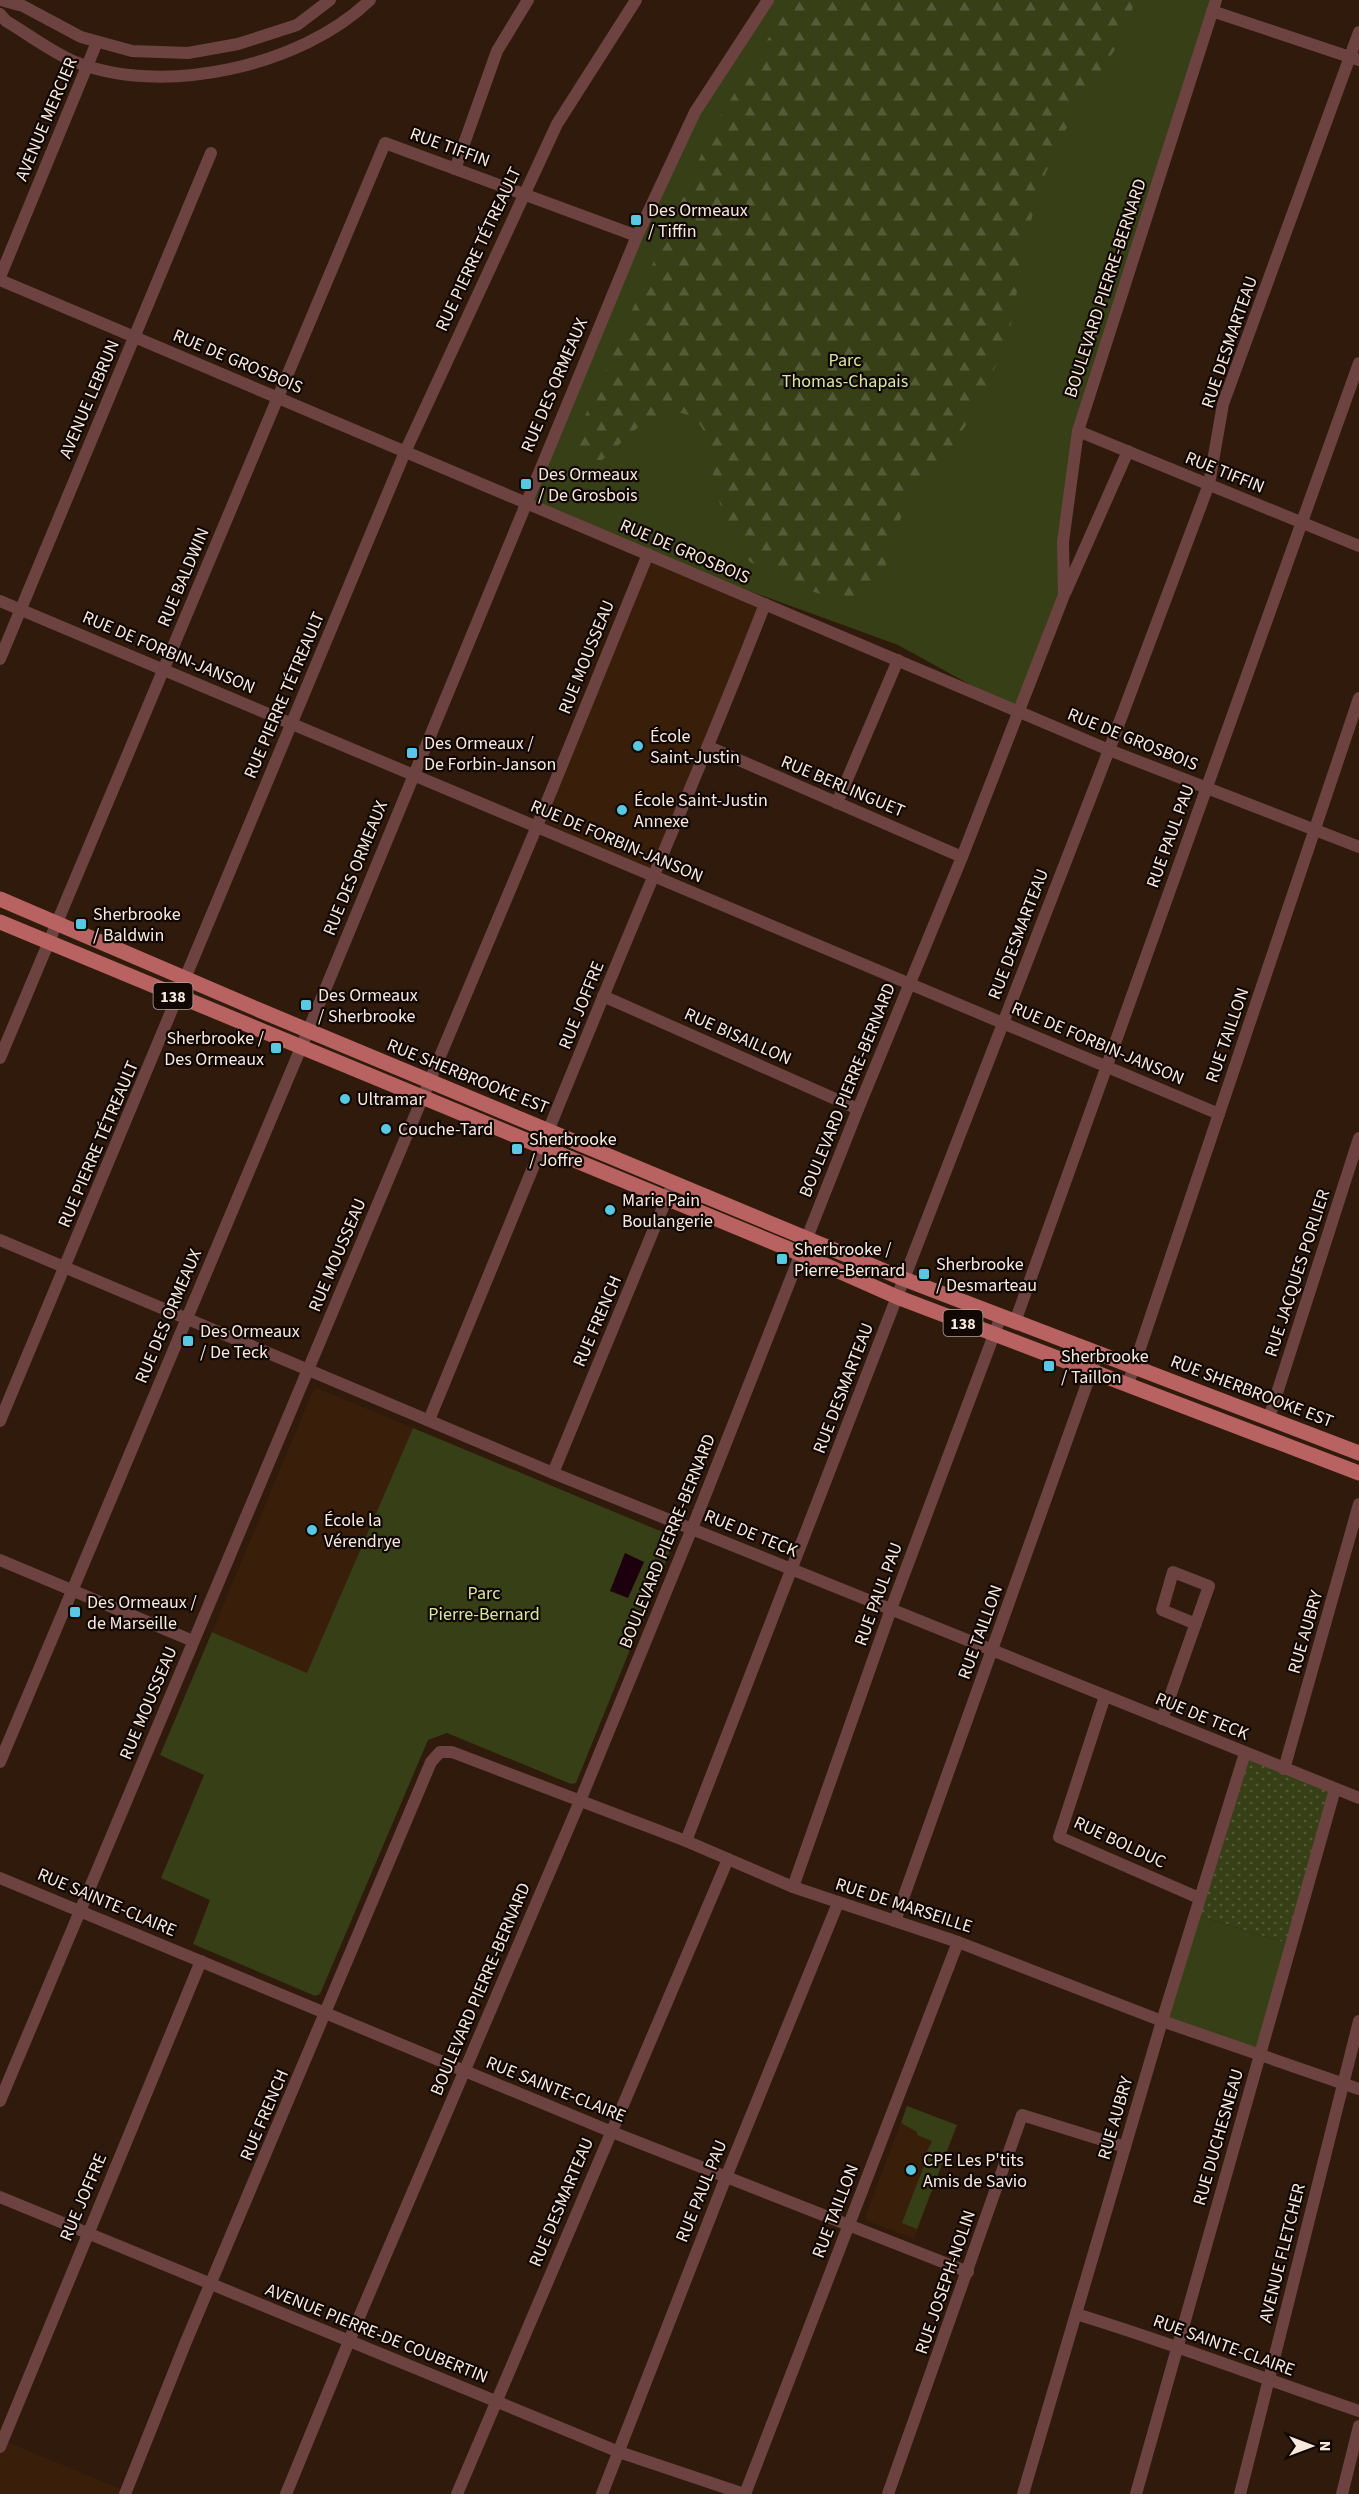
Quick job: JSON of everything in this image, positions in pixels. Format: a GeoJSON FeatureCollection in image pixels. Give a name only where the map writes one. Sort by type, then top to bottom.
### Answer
{"type":"FeatureCollection","features":[{"type":"Feature","properties":{"kind":"main road","name":"RUE SHERBROOKE EST"},"geometry":{"type":"LineString","coordinates":[[0,899],[308,1031],[904,1279],[1359,1453]]}},
{"type":"Feature","properties":{"kind":"main road","name":"RUE SHERBROOKE EST"},"geometry":{"type":"LineString","coordinates":[[0,922],[300,1049],[801,1254],[897,1297],[1359,1473]]}},
{"type":"Feature","properties":{"kind":"street"},"geometry":{"type":"LineString","coordinates":[[1,0],[23,6],[81,37],[97,42],[132,51],[188,53],[238,44],[297,25],[330,0]]}},
{"type":"Feature","properties":{"kind":"street"},"geometry":{"type":"LineString","coordinates":[[0,14],[6,21],[74,61],[123,75],[194,75],[251,64],[326,34],[370,0]]}},
{"type":"Feature","properties":{"kind":"street"},"geometry":{"type":"LineString","coordinates":[[455,169],[497,51],[528,0]]}},
{"type":"Feature","properties":{"kind":"street","name":"RUE PIERRE TÉTREAULT"},"geometry":{"type":"LineString","coordinates":[[0,1421],[405,452],[523,193],[557,124],[636,0]]}},
{"type":"Feature","properties":{"kind":"street","name":"RUE DES ORMEAUX"},"geometry":{"type":"LineString","coordinates":[[0,1762],[308,1031],[637,236],[695,112],[768,0]]}},
{"type":"Feature","properties":{"kind":"street"},"geometry":{"type":"LineString","coordinates":[[1214,6],[1355,58]]}},
{"type":"Feature","properties":{"kind":"street","name":"BOULEVARD PIERRE-BERNARD"},"geometry":{"type":"LineString","coordinates":[[1064,595],[1063,542],[1078,431],[1214,6]]}},
{"type":"Feature","properties":{"kind":"street","name":"RUE DESMARTEAU"},"geometry":{"type":"LineString","coordinates":[[686,1841],[1004,1023],[1209,484],[1223,405],[1355,58],[1359,32]]}},
{"type":"Feature","properties":{"kind":"street","name":"AVENUE MERCIER"},"geometry":{"type":"LineString","coordinates":[[0,278],[97,42]]}},
{"type":"Feature","properties":{"kind":"street","name":"RUE TIFFIN"},"geometry":{"type":"LineString","coordinates":[[385,143],[637,236]]}},
{"type":"Feature","properties":{"kind":"street","name":"RUE BALDWIN"},"geometry":{"type":"LineString","coordinates":[[0,1058],[385,143]]}},
{"type":"Feature","properties":{"kind":"street","name":"AVENUE LEBRUN"},"geometry":{"type":"LineString","coordinates":[[0,659],[211,153]]}},
{"type":"Feature","properties":{"kind":"street","name":"RUE DE GROSBOIS"},"geometry":{"type":"LineString","coordinates":[[0,278],[134,337],[1109,750],[1359,847]]}},
{"type":"Feature","properties":{"kind":"street","name":"RUE PAUL PAU"},"geometry":{"type":"LineString","coordinates":[[793,1887],[891,1609],[994,1335],[1008,1319],[1106,1066],[1359,363]]}},
{"type":"Feature","properties":{"kind":"street","name":"RUE TIFFIN"},"geometry":{"type":"LineString","coordinates":[[1078,431],[1359,546]]}},
{"type":"Feature","properties":{"kind":"street","name":"BOULEVARD PIERRE-BERNARD"},"geometry":{"type":"LineString","coordinates":[[286,2494],[349,2340],[580,1801],[692,1529],[858,1109],[962,857],[1064,595],[1128,451]]}},
{"type":"Feature","properties":{"kind":"street","name":"RUE MOUSSEAU"},"geometry":{"type":"LineString","coordinates":[[0,2102],[537,826],[648,554]]}},
{"type":"Feature","properties":{"kind":"street","name":"RUE DE FORBIN-JANSON"},"geometry":{"type":"LineString","coordinates":[[0,601],[1220,1113]]}},
{"type":"Feature","properties":{"kind":"street","name":"RUE JOFFRE"},"geometry":{"type":"LineString","coordinates":[[429,1420],[544,1148],[603,996],[709,747],[765,604]]}},
{"type":"Feature","properties":{"kind":"street"},"geometry":{"type":"LineString","coordinates":[[837,803],[898,660]]}},
{"type":"Feature","properties":{"kind":"street","name":"RUE TAILLON"},"geometry":{"type":"LineString","coordinates":[[1128,1384],[1359,698]]}},
{"type":"Feature","properties":{"kind":"street","name":"RUE BERLINGUET"},"geometry":{"type":"LineString","coordinates":[[709,747],[962,857]]}},
{"type":"Feature","properties":{"kind":"street","name":"RUE BISAILLON"},"geometry":{"type":"LineString","coordinates":[[603,996],[858,1109]]}},
{"type":"Feature","properties":{"kind":"street","name":"RUE JACQUES PORLIER"},"geometry":{"type":"LineString","coordinates":[[1269,1418],[1359,1138]]}},
{"type":"Feature","properties":{"kind":"street","name":"RUE FRENCH"},"geometry":{"type":"LineString","coordinates":[[553,1473],[673,1183]]}},
{"type":"Feature","properties":{"kind":"street","name":"RUE DE TECK"},"geometry":{"type":"LineString","coordinates":[[0,1240],[553,1473],[1359,1798]]}},
{"type":"Feature","properties":{"kind":"street","name":"RUE TAILLON"},"geometry":{"type":"LineString","coordinates":[[895,1921],[1098,1353]]}},
{"type":"Feature","properties":{"kind":"street","name":"RUE AUBRY"},"geometry":{"type":"LineString","coordinates":[[1284,1769],[1359,1504]]}},
{"type":"Feature","properties":{"kind":"street"},"geometry":{"type":"LineString","coordinates":[[0,1560],[193,1641]]}},
{"type":"Feature","properties":{"kind":"street"},"geometry":{"type":"LineString","coordinates":[[1162,1719],[1196,1624],[1209,1587],[1173,1572],[1162,1610],[1196,1624]]}},
{"type":"Feature","properties":{"kind":"street","name":"RUE BOLDUC"},"geometry":{"type":"LineString","coordinates":[[1105,1696],[1059,1837],[1199,1898]]}},
{"type":"Feature","properties":{"kind":"street","name":"RUE FRENCH"},"geometry":{"type":"LineString","coordinates":[[125,2494],[184,2344],[212,2285],[431,1762],[440,1752]]}},
{"type":"Feature","properties":{"kind":"street","name":"RUE DE MARSEILLE"},"geometry":{"type":"LineString","coordinates":[[440,1752],[452,1752],[686,1841],[793,1887],[958,1942],[1162,2021],[1359,2089]]}},
{"type":"Feature","properties":{"kind":"street","name":"RUE AUBRY"},"geometry":{"type":"LineString","coordinates":[[1023,2494],[1162,2021],[1245,1753]]}},
{"type":"Feature","properties":{"kind":"street","name":"RUE DUCHESNEAU"},"geometry":{"type":"LineString","coordinates":[[1136,2494],[1335,1789]]}},
{"type":"Feature","properties":{"kind":"street","name":"RUE DESMARTEAU"},"geometry":{"type":"LineString","coordinates":[[457,2494],[728,1859]]}},
{"type":"Feature","properties":{"kind":"street","name":"RUE SAINTE-CLAIRE"},"geometry":{"type":"LineString","coordinates":[[0,1878],[612,2132],[968,2272]]}},
{"type":"Feature","properties":{"kind":"street","name":"RUE PAUL PAU"},"geometry":{"type":"LineString","coordinates":[[602,2494],[726,2177],[838,1903]]}},
{"type":"Feature","properties":{"kind":"street","name":"RUE TAILLON"},"geometry":{"type":"LineString","coordinates":[[745,2494],[958,1942]]}},
{"type":"Feature","properties":{"kind":"street","name":"RUE JOFFRE"},"geometry":{"type":"LineString","coordinates":[[0,2447],[201,1961]]}},
{"type":"Feature","properties":{"kind":"street","name":"AVENUE FLETCHER"},"geometry":{"type":"LineString","coordinates":[[1240,2494],[1359,2021]]}},
{"type":"Feature","properties":{"kind":"street","name":"RUE JOSEPH-NOLIN"},"geometry":{"type":"LineString","coordinates":[[888,2494],[1022,2115],[1125,2146]]}},
{"type":"Feature","properties":{"kind":"street","name":"AVENUE PIERRE-DE COUBERTIN"},"geometry":{"type":"LineString","coordinates":[[0,2197],[619,2452],[745,2494]]}},
{"type":"Feature","properties":{"kind":"street","name":"RUE SAINTE-CLAIRE"},"geometry":{"type":"LineString","coordinates":[[1076,2314],[1177,2345],[1268,2380],[1359,2411]]}},
{"type":"Feature","properties":{"kind":"street"},"geometry":{"type":"LineString","coordinates":[[1342,2494],[1359,2426]]}},
{"type":"Feature","properties":{"kind":"shaded area","name":"École Saint-Justin"},"geometry":{"type":"Polygon","coordinates":[[[648,554],[765,604],[655,876],[537,826],[648,554]]]}},
{"type":"Feature","properties":{"kind":"shaded area","name":"École la Vérendrye"},"geometry":{"type":"Polygon","coordinates":[[[317,1388],[413,1428],[307,1674],[212,1632],[313,1390],[317,1388]]]}},
{"type":"Feature","properties":{"kind":"shaded area"},"geometry":{"type":"Polygon","coordinates":[[[625,1553],[644,1562],[628,1598],[610,1591],[625,1553]]]}},
{"type":"Feature","properties":{"kind":"shaded area","name":"CPE Les P'tits Amis de Savio"},"geometry":{"type":"Polygon","coordinates":[[[907,2106],[957,2125],[914,2239],[868,2221],[865,2217],[907,2106]]]}},
{"type":"Feature","properties":{"kind":"shaded area"},"geometry":{"type":"Polygon","coordinates":[[[0,2439],[126,2491],[132,2494],[0,2494],[0,2439]]]}},
{"type":"Feature","properties":{"kind":"green space","name":"Parc Thomas-Chapais"},"geometry":{"type":"Polygon","coordinates":[[[766,0],[1216,0],[1078,431],[1064,595],[1020,712],[898,645],[648,554],[525,502],[695,112],[766,0]]]}},
{"type":"Feature","properties":{"kind":"green space","name":"Parc Thomas-Chapais"},"geometry":{"type":"Polygon","coordinates":[[[792,0],[1133,0],[1132,12],[1118,45],[1075,110],[1046,172],[1029,227],[1010,329],[982,400],[935,473],[903,511],[877,594],[859,605],[814,592],[750,562],[730,536],[714,484],[707,436],[695,417],[674,411],[645,421],[602,460],[578,460],[570,450],[713,128],[792,0]]]}},
{"type":"Feature","properties":{"kind":"green space","name":"Parc Pierre-Bernard"},"geometry":{"type":"Polygon","coordinates":[[[413,1428],[672,1536],[674,1541],[576,1783],[571,1784],[447,1733],[428,1740],[320,1994],[315,1996],[193,1944],[210,1900],[161,1878],[204,1775],[160,1755],[212,1632],[307,1673],[413,1428]]]}},
{"type":"Feature","properties":{"kind":"green space"},"geometry":{"type":"Polygon","coordinates":[[[1245,1753],[1335,1789],[1290,1944],[1194,1914],[1245,1753]]]}},
{"type":"Feature","properties":{"kind":"green space"},"geometry":{"type":"Polygon","coordinates":[[[1194,1914],[1290,1944],[1260,2055],[1162,2021],[1194,1914]]]}},
{"type":"Feature","properties":{"kind":"green space"},"geometry":{"type":"Polygon","coordinates":[[[907,2106],[957,2125],[917,2229],[902,2223],[925,2163],[922,2162],[932,2141],[917,2135],[917,2132],[901,2123],[907,2106]]]}},
{"type":"Feature","properties":{"kind":"place","name":"Des Ormeaux / Tiffin"},"geometry":{"type":"Point","coordinates":[636,220]}},
{"type":"Feature","properties":{"kind":"place","name":"Des Ormeaux / De Grosbois"},"geometry":{"type":"Point","coordinates":[526,484]}},
{"type":"Feature","properties":{"kind":"place","name":"École Saint-Justin"},"geometry":{"type":"Point","coordinates":[638,746]}},
{"type":"Feature","properties":{"kind":"place","name":"Des Ormeaux / De Forbin-Janson"},"geometry":{"type":"Point","coordinates":[412,753]}},
{"type":"Feature","properties":{"kind":"place","name":"École Saint-Justin Annexe"},"geometry":{"type":"Point","coordinates":[622,810]}},
{"type":"Feature","properties":{"kind":"place","name":"Sherbrooke / Baldwin"},"geometry":{"type":"Point","coordinates":[81,924]}},
{"type":"Feature","properties":{"kind":"place","name":"Des Ormeaux / Sherbrooke"},"geometry":{"type":"Point","coordinates":[306,1005]}},
{"type":"Feature","properties":{"kind":"place","name":"Sherbrooke / Des Ormeaux"},"geometry":{"type":"Point","coordinates":[276,1048]}},
{"type":"Feature","properties":{"kind":"place","name":"Ultramar"},"geometry":{"type":"Point","coordinates":[345,1099]}},
{"type":"Feature","properties":{"kind":"place","name":"Couche-Tard"},"geometry":{"type":"Point","coordinates":[386,1129]}},
{"type":"Feature","properties":{"kind":"place","name":"Sherbrooke / Joffre"},"geometry":{"type":"Point","coordinates":[517,1149]}},
{"type":"Feature","properties":{"kind":"place","name":"Marie Pain Boulangerie"},"geometry":{"type":"Point","coordinates":[610,1210]}},
{"type":"Feature","properties":{"kind":"place","name":"Sherbrooke / Pierre-Bernard"},"geometry":{"type":"Point","coordinates":[782,1259]}},
{"type":"Feature","properties":{"kind":"place","name":"Sherbrooke / Desmarteau"},"geometry":{"type":"Point","coordinates":[924,1274]}},
{"type":"Feature","properties":{"kind":"place","name":"Des Ormeaux / De Teck"},"geometry":{"type":"Point","coordinates":[188,1341]}},
{"type":"Feature","properties":{"kind":"place","name":"Sherbrooke / Taillon"},"geometry":{"type":"Point","coordinates":[1049,1366]}},
{"type":"Feature","properties":{"kind":"place","name":"École la Vérendrye"},"geometry":{"type":"Point","coordinates":[312,1530]}},
{"type":"Feature","properties":{"kind":"place","name":"Des Ormeaux / de Marseille"},"geometry":{"type":"Point","coordinates":[75,1612]}},
{"type":"Feature","properties":{"kind":"place","name":"CPE Les P'tits Amis de Savio"},"geometry":{"type":"Point","coordinates":[911,2170]}}]}
